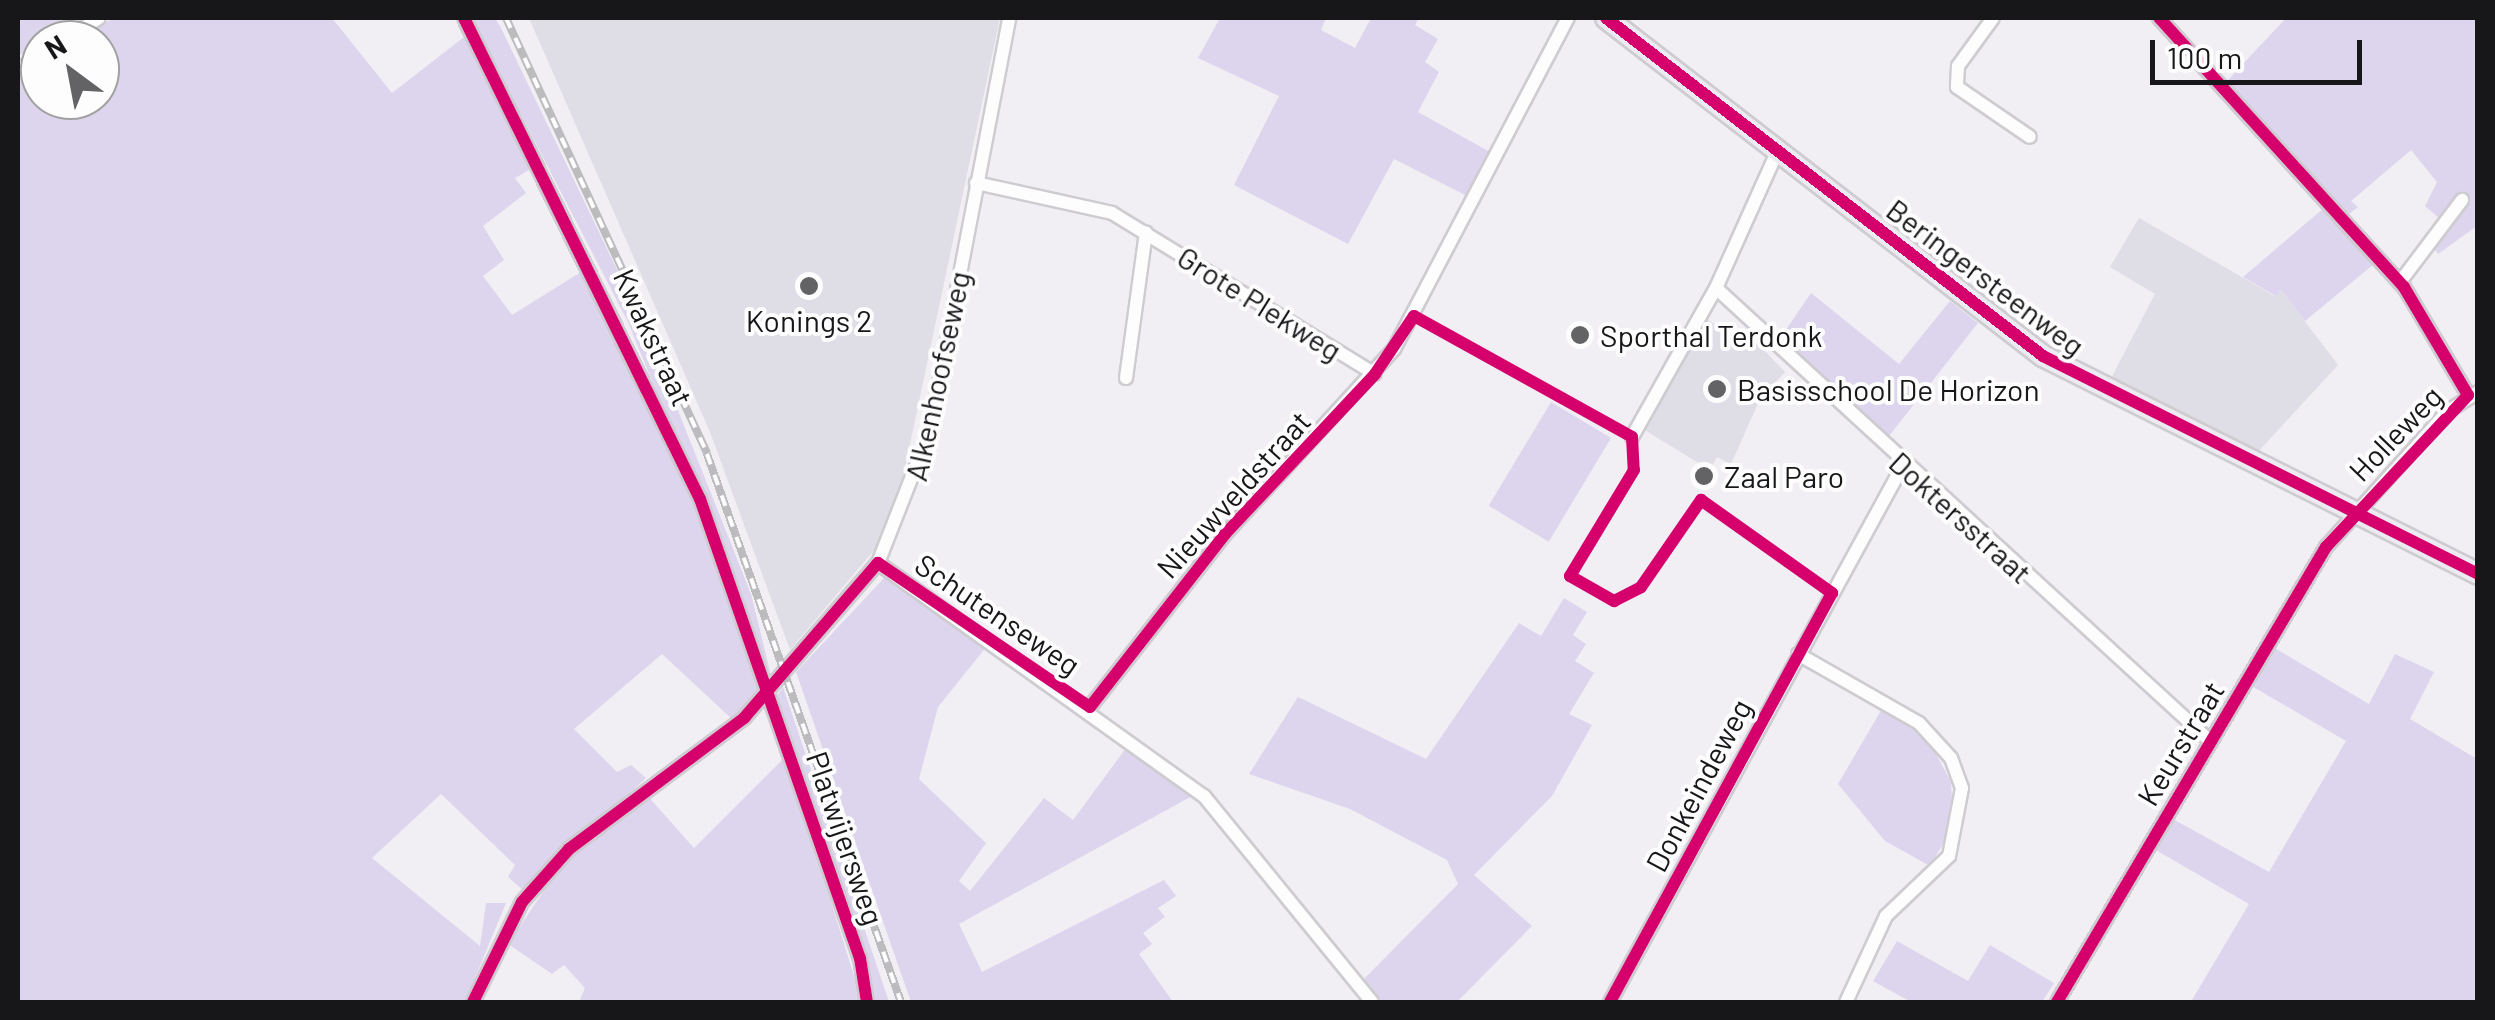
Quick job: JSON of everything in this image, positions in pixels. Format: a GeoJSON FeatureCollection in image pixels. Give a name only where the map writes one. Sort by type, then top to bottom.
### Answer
{"type":"FeatureCollection","features":[{"type":"Feature","properties":{"kind":"main road","name":"Beringersteenweg"},"geometry":{"type":"LineString","coordinates":[[1606,18],[2043,356],[2478,574]]}},
{"type":"Feature","properties":{"kind":"street","name":"Kwakstraat"},"geometry":{"type":"LineString","coordinates":[[464,18],[658,401],[770,692]]}},
{"type":"Feature","properties":{"kind":"street","name":"Alkenhoofseweg"},"geometry":{"type":"LineString","coordinates":[[473,1002],[522,902],[569,850],[647,785],[712,748],[770,692],[878,563],[930,430],[1009,18]]}},
{"type":"Feature","properties":{"kind":"street","name":"Nieuwveldstraat"},"geometry":{"type":"LineString","coordinates":[[1090,707],[1224,534],[1375,374],[1568,18]]}},
{"type":"Feature","properties":{"kind":"street"},"geometry":{"type":"LineString","coordinates":[[1993,18],[1958,66],[1957,87],[2030,137]]}},
{"type":"Feature","properties":{"kind":"street"},"geometry":{"type":"LineString","coordinates":[[2159,18],[2400,282],[2473,394]]}},
{"type":"Feature","properties":{"kind":"street"},"geometry":{"type":"LineString","coordinates":[[1632,437],[1716,288],[1778,150]]}},
{"type":"Feature","properties":{"kind":"street","name":"Grote Plekweg"},"geometry":{"type":"LineString","coordinates":[[976,182],[1082,200],[1146,232],[1375,374]]}},
{"type":"Feature","properties":{"kind":"street"},"geometry":{"type":"LineString","coordinates":[[2400,282],[2462,200]]}},
{"type":"Feature","properties":{"kind":"street","name":"Grote Plekweg"},"geometry":{"type":"LineString","coordinates":[[1126,378],[1146,232]]}},
{"type":"Feature","properties":{"kind":"street","name":"Doktersstraat"},"geometry":{"type":"LineString","coordinates":[[1716,288],[1903,465],[2210,741]]}},
{"type":"Feature","properties":{"kind":"street","name":"Holleweg"},"geometry":{"type":"LineString","coordinates":[[2352,513],[2473,394]]}},
{"type":"Feature","properties":{"kind":"street","name":"Donkeindeweg"},"geometry":{"type":"LineString","coordinates":[[1610,1002],[1903,465]]}},
{"type":"Feature","properties":{"kind":"street","name":"Keurstraat"},"geometry":{"type":"LineString","coordinates":[[2058,1002],[2210,741],[2352,513]]}},
{"type":"Feature","properties":{"kind":"street","name":"Schutenseweg"},"geometry":{"type":"LineString","coordinates":[[878,563],[1090,707],[1222,814],[1310,937],[1372,1002]]}},
{"type":"Feature","properties":{"kind":"street"},"geometry":{"type":"LineString","coordinates":[[1798,654],[1919,723],[1951,758],[1962,788],[1949,856],[1886,916],[1846,1002]]}},
{"type":"Feature","properties":{"kind":"street","name":"Platwijersweg"},"geometry":{"type":"LineString","coordinates":[[770,692],[867,1002]]}},
{"type":"Feature","properties":{"kind":"shaded area"},"geometry":{"type":"Polygon","coordinates":[[[18,18],[77,18],[20,20],[18,56],[18,18]]]}},
{"type":"Feature","properties":{"kind":"shaded area"},"geometry":{"type":"Polygon","coordinates":[[[332,18],[392,93],[468,34],[538,165],[515,178],[526,193],[483,226],[504,260],[483,276],[512,315],[589,267],[696,501],[760,692],[732,719],[662,654],[574,729],[617,772],[631,765],[646,778],[524,891],[508,877],[515,865],[441,794],[372,858],[480,946],[486,903],[506,903],[465,1002],[18,1002],[18,78],[20,120],[120,120],[120,20],[110,20],[332,18]]]}},
{"type":"Feature","properties":{"kind":"shaded area"},"geometry":{"type":"Polygon","coordinates":[[[471,18],[495,18],[501,28],[646,330],[751,594],[771,675],[628,322],[471,18]]]}},
{"type":"Feature","properties":{"kind":"shaded area","name":"Konings 2"},"geometry":{"type":"Polygon","coordinates":[[[529,18],[1000,18],[901,487],[874,550],[790,650],[710,432],[529,18]]]}},
{"type":"Feature","properties":{"kind":"shaded area"},"geometry":{"type":"Polygon","coordinates":[[[1220,18],[1326,18],[1321,30],[1355,48],[1371,18],[1419,18],[1415,25],[1438,39],[1425,62],[1439,72],[1418,112],[1490,152],[1467,196],[1394,159],[1348,244],[1234,185],[1279,96],[1198,58],[1220,18]]]}},
{"type":"Feature","properties":{"kind":"shaded area"},"geometry":{"type":"Polygon","coordinates":[[[2286,18],[2477,18],[2477,226],[2438,254],[2428,240],[2445,223],[2425,206],[2437,182],[2411,150],[2351,201],[2358,207],[2348,215],[2227,81],[2286,18]]]}},
{"type":"Feature","properties":{"kind":"shaded area"},"geometry":{"type":"Polygon","coordinates":[[[2324,208],[2374,264],[2305,321],[2281,290],[2276,296],[2243,277],[2324,208]]]}},
{"type":"Feature","properties":{"kind":"shaded area"},"geometry":{"type":"Polygon","coordinates":[[[2139,218],[2275,296],[2281,290],[2338,365],[2256,454],[2109,382],[2155,294],[2110,267],[2139,218]]]}},
{"type":"Feature","properties":{"kind":"shaded area"},"geometry":{"type":"Polygon","coordinates":[[[1811,293],[1899,364],[1950,301],[1978,323],[1885,441],[1779,340],[1811,293]]]}},
{"type":"Feature","properties":{"kind":"shaded area","name":"Basisschool De Horizon"},"geometry":{"type":"Polygon","coordinates":[[[1706,319],[1738,338],[1744,329],[1785,372],[1760,399],[1731,464],[1717,457],[1710,470],[1643,429],[1706,319]]]}},
{"type":"Feature","properties":{"kind":"shaded area"},"geometry":{"type":"Polygon","coordinates":[[[1551,402],[1611,438],[1549,542],[1489,506],[1551,402]]]}},
{"type":"Feature","properties":{"kind":"shaded area"},"geometry":{"type":"Polygon","coordinates":[[[885,577],[987,646],[938,707],[919,779],[986,843],[959,881],[970,891],[1044,798],[1073,820],[1129,744],[1194,795],[959,924],[982,972],[1164,880],[1176,896],[1158,908],[1165,917],[1143,933],[1152,944],[1139,954],[1173,1002],[911,1002],[796,672],[885,577]]]}},
{"type":"Feature","properties":{"kind":"shaded area"},"geometry":{"type":"Polygon","coordinates":[[[1564,598],[1587,612],[1573,635],[1586,644],[1575,661],[1594,673],[1569,714],[1592,725],[1552,796],[1474,875],[1532,926],[1457,1002],[1383,1002],[1362,981],[1458,884],[1447,860],[1350,809],[1249,774],[1298,697],[1426,759],[1519,623],[1541,636],[1564,598]]]}},
{"type":"Feature","properties":{"kind":"shaded area"},"geometry":{"type":"Polygon","coordinates":[[[2273,647],[2369,704],[2395,654],[2434,672],[2410,719],[2477,759],[2477,1002],[2192,1000],[2249,904],[2154,849],[2171,818],[2269,872],[2346,741],[2250,685],[2273,647]]]}},
{"type":"Feature","properties":{"kind":"shaded area"},"geometry":{"type":"Polygon","coordinates":[[[783,687],[889,1002],[872,1002],[776,697],[783,687]]]}},
{"type":"Feature","properties":{"kind":"shaded area"},"geometry":{"type":"Polygon","coordinates":[[[1883,707],[1928,739],[1951,782],[1953,827],[1930,866],[1885,841],[1838,784],[1883,707]]]}},
{"type":"Feature","properties":{"kind":"shaded area"},"geometry":{"type":"Polygon","coordinates":[[[786,756],[862,1002],[579,1002],[585,988],[564,965],[552,974],[508,944],[561,865],[646,794],[694,848],[786,756]]]}},
{"type":"Feature","properties":{"kind":"shaded area"},"geometry":{"type":"Polygon","coordinates":[[[1897,941],[1968,981],[1990,945],[2054,983],[2042,1002],[1911,1002],[1873,981],[1897,941]]]}},
{"type":"Feature","properties":{"kind":"railway"},"geometry":{"type":"LineString","coordinates":[[506,18],[707,454],[901,1002]]}},
{"type":"Feature","properties":{"kind":"cycle path"},"geometry":{"type":"LineString","coordinates":[[464,18],[700,499],[860,958],[867,1002]]}},
{"type":"Feature","properties":{"kind":"cycle path"},"geometry":{"type":"LineString","coordinates":[[1606,18],[2043,356],[2478,574]]}},
{"type":"Feature","properties":{"kind":"cycle path"},"geometry":{"type":"LineString","coordinates":[[2057,1002],[2326,547],[2468,395],[2404,287],[2159,18]]}},
{"type":"Feature","properties":{"kind":"cycle path"},"geometry":{"type":"LineString","coordinates":[[473,1002],[522,902],[569,849],[744,718],[878,563],[1090,707],[1225,534],[1375,374],[1414,316],[1632,437],[1634,470],[1570,576],[1614,601],[1641,587],[1701,500],[1832,593],[1610,1002]]}},
{"type":"Feature","properties":{"kind":"place","name":"Konings 2"},"geometry":{"type":"Point","coordinates":[809,286]}},
{"type":"Feature","properties":{"kind":"place","name":"Sporthal Terdonk"},"geometry":{"type":"Point","coordinates":[1580,335]}},
{"type":"Feature","properties":{"kind":"place","name":"Basisschool De Horizon"},"geometry":{"type":"Point","coordinates":[1717,389]}},
{"type":"Feature","properties":{"kind":"place","name":"Zaal Paro"},"geometry":{"type":"Point","coordinates":[1704,476]}}]}
